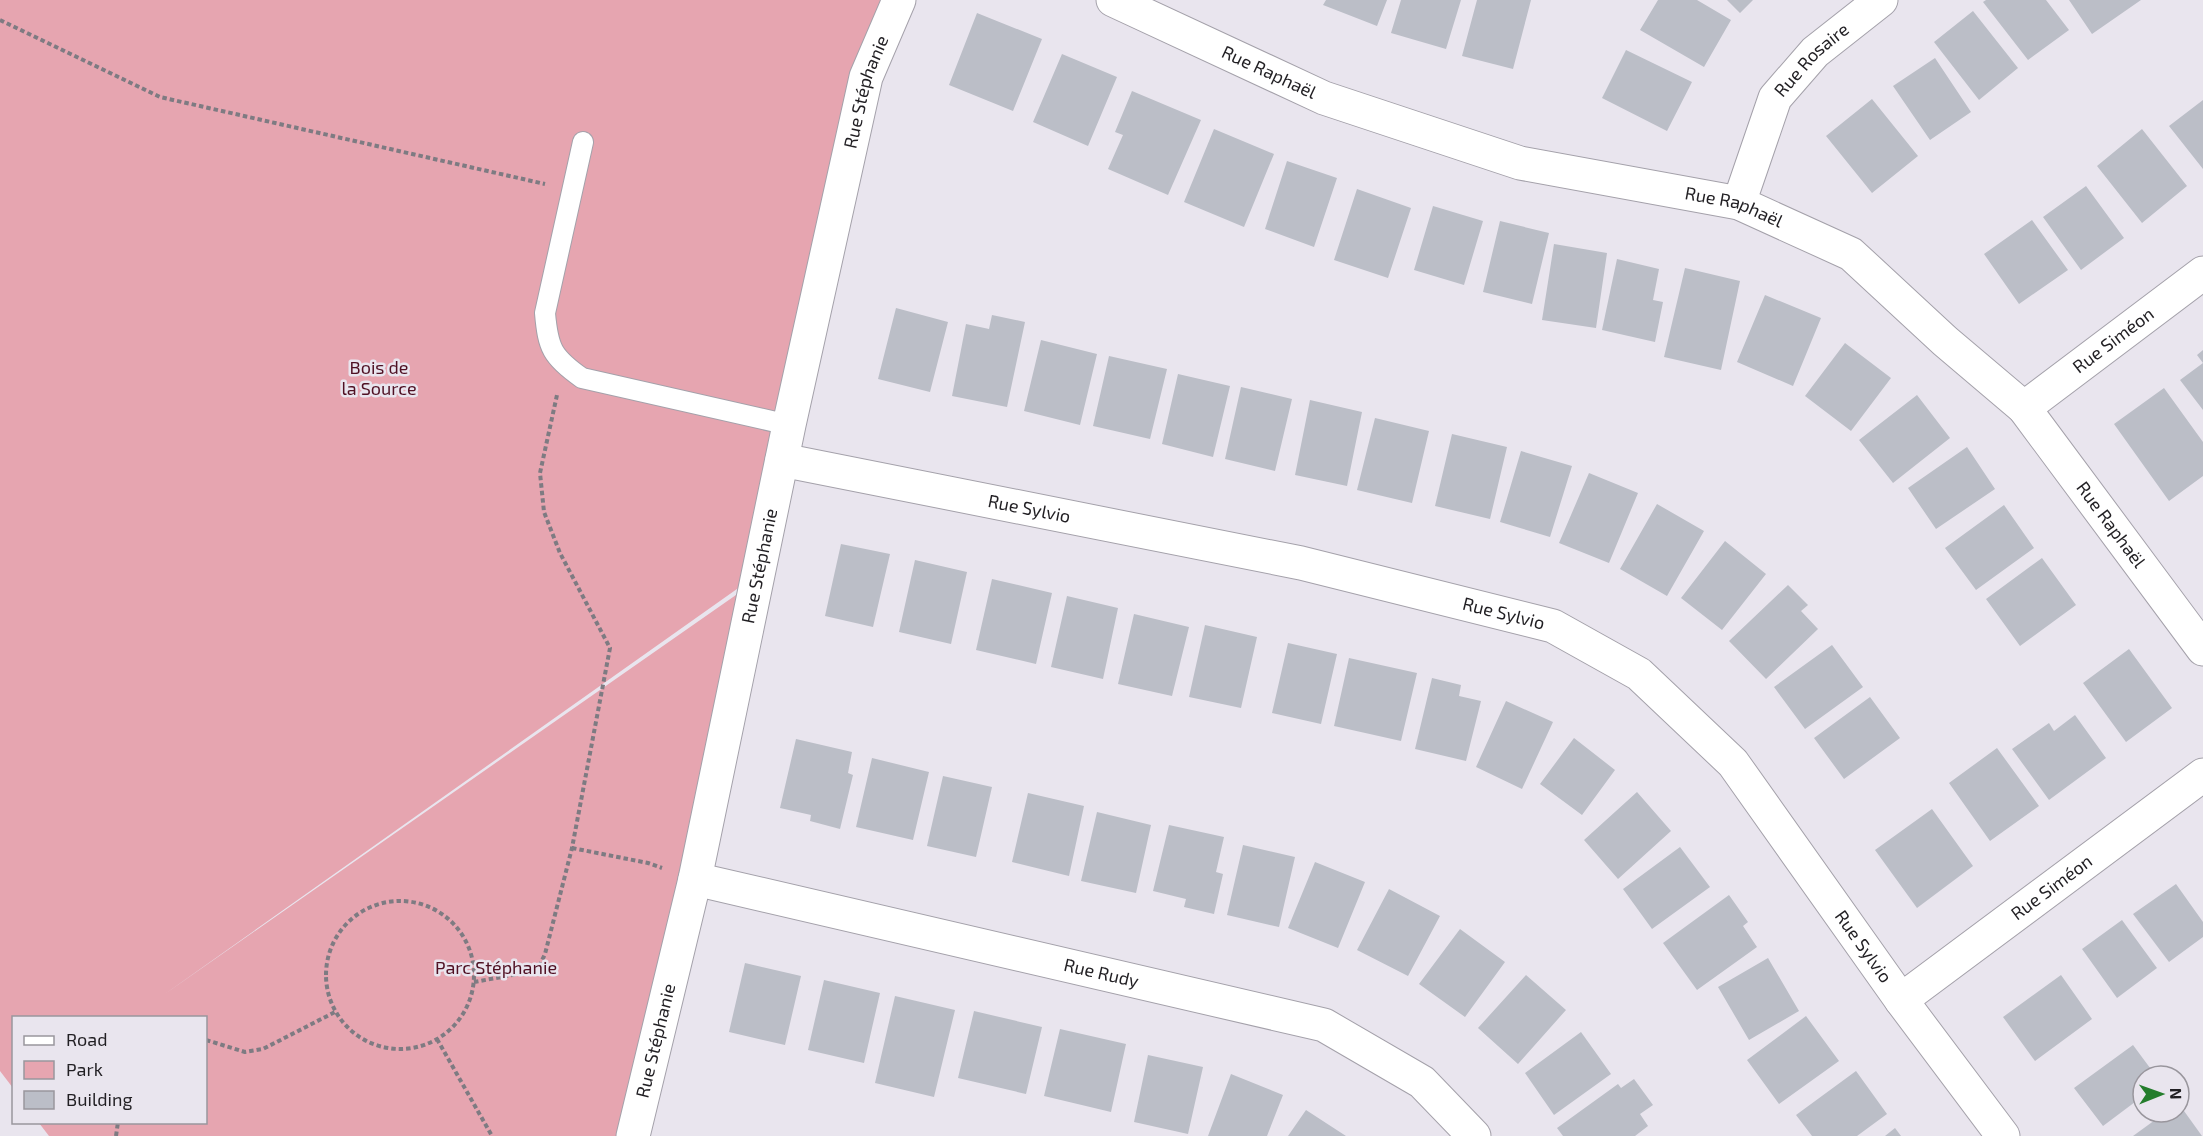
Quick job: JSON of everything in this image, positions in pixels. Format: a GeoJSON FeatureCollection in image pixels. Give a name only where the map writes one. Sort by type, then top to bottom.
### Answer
{"type":"FeatureCollection","features":[{"type":"Feature","properties":{"kind":"street","name":"Rue Stéphanie"},"geometry":{"type":"LineString","coordinates":[[633,1136],[695,879],[789,425],[866,77],[899,0]]}},
{"type":"Feature","properties":{"kind":"street","name":"Rue Raphaël"},"geometry":{"type":"LineString","coordinates":[[1113,0],[1324,98],[1520,163],[1739,203],[1851,255],[1945,341],[2024,408],[2203,649]]}},
{"type":"Feature","properties":{"kind":"street","name":"Rue Rosaire"},"geometry":{"type":"LineString","coordinates":[[1739,203],[1775,98],[1815,52],[1881,0]]}},
{"type":"Feature","properties":{"kind":"street","name":"Rue Siméon"},"geometry":{"type":"LineString","coordinates":[[2024,408],[2203,273]]}},
{"type":"Feature","properties":{"kind":"street","name":"Rue Sylvio"},"geometry":{"type":"LineString","coordinates":[[782,460],[1301,563],[1553,626],[1639,674],[1733,764],[1901,1000],[2002,1136]]}},
{"type":"Feature","properties":{"kind":"street","name":"Rue Siméon"},"geometry":{"type":"LineString","coordinates":[[1901,1000],[2203,775]]}},
{"type":"Feature","properties":{"kind":"street","name":"Rue Rudy"},"geometry":{"type":"LineString","coordinates":[[695,879],[1324,1025],[1422,1082],[1474,1136]]}},
{"type":"Feature","properties":{"kind":"lane"},"geometry":{"type":"LineString","coordinates":[[583,142],[545,313],[548,341],[563,365],[582,378],[789,425]]}},
{"type":"Feature","properties":{"kind":"path"},"geometry":{"type":"LineString","coordinates":[[0,20],[160,97],[572,190]]}},
{"type":"Feature","properties":{"kind":"path"},"geometry":{"type":"LineString","coordinates":[[474,982],[524,973],[539,967],[572,848],[610,648],[560,553],[544,512],[540,473],[563,365]]}},
{"type":"Feature","properties":{"kind":"path"},"geometry":{"type":"LineString","coordinates":[[572,848],[648,863],[695,879]]}},
{"type":"Feature","properties":{"kind":"path"},"geometry":{"type":"LineString","coordinates":[[407,901],[430,907],[449,919],[464,937],[472,959],[474,982],[470,999],[462,1015],[437,1039],[416,1047],[392,1049],[370,1043],[350,1030],[335,1012],[327,990],[326,967],[332,944],[345,925],[363,910],[384,902],[407,901]]}},
{"type":"Feature","properties":{"kind":"path"},"geometry":{"type":"LineString","coordinates":[[207,1040],[245,1052],[263,1049],[335,1012]]}},
{"type":"Feature","properties":{"kind":"path"},"geometry":{"type":"LineString","coordinates":[[437,1039],[492,1136]]}},
{"type":"Feature","properties":{"kind":"green space","name":"Bois de la Source"},"geometry":{"type":"Polygon","coordinates":[[[0,0],[899,0],[744,584],[162,996],[756,581],[631,1136],[49,1136],[40,1124],[207,1124],[207,1016],[12,1016],[12,1087],[0,1071],[0,0]]]}},
{"type":"Feature","properties":{"kind":"building"},"geometry":{"type":"Polygon","coordinates":[[[1326,0],[1387,0],[1377,26],[1323,5],[1326,0]]]}},
{"type":"Feature","properties":{"kind":"building"},"geometry":{"type":"Polygon","coordinates":[[[1401,0],[1461,0],[1446,49],[1391,33],[1401,0]]]}},
{"type":"Feature","properties":{"kind":"building"},"geometry":{"type":"Polygon","coordinates":[[[1477,0],[1531,0],[1513,69],[1462,56],[1477,0]]]}},
{"type":"Feature","properties":{"kind":"building"},"geometry":{"type":"Polygon","coordinates":[[[1658,0],[1697,0],[1731,20],[1704,67],[1640,30],[1658,0]]]}},
{"type":"Feature","properties":{"kind":"building"},"geometry":{"type":"Polygon","coordinates":[[[1727,0],[1753,0],[1740,13],[1727,0]]]}},
{"type":"Feature","properties":{"kind":"building"},"geometry":{"type":"Polygon","coordinates":[[[1986,0],[2046,0],[2069,30],[2028,60],[1983,2],[1986,0]]]}},
{"type":"Feature","properties":{"kind":"building"},"geometry":{"type":"Polygon","coordinates":[[[2069,0],[2141,0],[2092,34],[2069,0]]]}},
{"type":"Feature","properties":{"kind":"building"},"geometry":{"type":"Polygon","coordinates":[[[1973,11],[2018,68],[1979,100],[1934,42],[1973,11]]]}},
{"type":"Feature","properties":{"kind":"building"},"geometry":{"type":"Polygon","coordinates":[[[977,13],[1042,39],[1013,111],[949,85],[977,13]]]}},
{"type":"Feature","properties":{"kind":"building"},"geometry":{"type":"Polygon","coordinates":[[[1626,50],[1692,82],[1667,131],[1602,98],[1626,50]]]}},
{"type":"Feature","properties":{"kind":"building"},"geometry":{"type":"Polygon","coordinates":[[[1062,54],[1117,77],[1088,146],[1033,122],[1062,54]]]}},
{"type":"Feature","properties":{"kind":"building"},"geometry":{"type":"Polygon","coordinates":[[[1935,58],[1971,112],[1930,140],[1893,86],[1935,58]]]}},
{"type":"Feature","properties":{"kind":"building"},"geometry":{"type":"Polygon","coordinates":[[[1132,91],[1201,120],[1168,195],[1108,169],[1123,135],[1115,132],[1132,91]]]}},
{"type":"Feature","properties":{"kind":"building"},"geometry":{"type":"Polygon","coordinates":[[[1872,99],[1918,156],[1872,193],[1826,136],[1872,99]]]}},
{"type":"Feature","properties":{"kind":"building"},"geometry":{"type":"Polygon","coordinates":[[[2203,100],[2203,169],[2169,126],[2203,100]]]}},
{"type":"Feature","properties":{"kind":"building"},"geometry":{"type":"Polygon","coordinates":[[[1214,129],[1274,154],[1244,227],[1184,202],[1214,129]]]}},
{"type":"Feature","properties":{"kind":"building"},"geometry":{"type":"Polygon","coordinates":[[[2142,129],[2187,186],[2142,223],[2097,166],[2142,129]]]}},
{"type":"Feature","properties":{"kind":"building"},"geometry":{"type":"Polygon","coordinates":[[[1287,161],[1337,178],[1314,247],[1265,229],[1287,161]]]}},
{"type":"Feature","properties":{"kind":"building"},"geometry":{"type":"Polygon","coordinates":[[[2086,186],[2124,238],[2081,270],[2043,217],[2086,186]]]}},
{"type":"Feature","properties":{"kind":"building"},"geometry":{"type":"Polygon","coordinates":[[[1357,189],[1411,208],[1388,278],[1334,260],[1357,189]]]}},
{"type":"Feature","properties":{"kind":"building"},"geometry":{"type":"Polygon","coordinates":[[[1433,206],[1483,221],[1464,285],[1414,270],[1433,206]]]}},
{"type":"Feature","properties":{"kind":"building"},"geometry":{"type":"Polygon","coordinates":[[[2032,220],[2068,270],[2019,304],[1984,254],[2032,220]]]}},
{"type":"Feature","properties":{"kind":"building"},"geometry":{"type":"Polygon","coordinates":[[[1500,221],[1549,233],[1532,304],[1483,292],[1500,221]]]}},
{"type":"Feature","properties":{"kind":"building"},"geometry":{"type":"Polygon","coordinates":[[[1554,244],[1607,253],[1596,328],[1542,320],[1554,244]]]}},
{"type":"Feature","properties":{"kind":"building"},"geometry":{"type":"Polygon","coordinates":[[[1617,259],[1659,269],[1653,300],[1663,302],[1655,342],[1602,330],[1617,259]]]}},
{"type":"Feature","properties":{"kind":"building"},"geometry":{"type":"Polygon","coordinates":[[[1685,268],[1740,281],[1721,370],[1664,357],[1685,268]]]}},
{"type":"Feature","properties":{"kind":"building"},"geometry":{"type":"Polygon","coordinates":[[[1765,295],[1821,318],[1793,386],[1737,362],[1765,295]]]}},
{"type":"Feature","properties":{"kind":"building"},"geometry":{"type":"Polygon","coordinates":[[[896,308],[948,322],[930,392],[878,379],[896,308]]]}},
{"type":"Feature","properties":{"kind":"building"},"geometry":{"type":"Polygon","coordinates":[[[992,315],[1025,322],[1007,407],[952,396],[966,324],[989,329],[992,315]]]}},
{"type":"Feature","properties":{"kind":"building"},"geometry":{"type":"Polygon","coordinates":[[[1041,340],[1097,354],[1080,425],[1024,411],[1041,340]]]}},
{"type":"Feature","properties":{"kind":"building"},"geometry":{"type":"Polygon","coordinates":[[[1845,343],[1891,378],[1851,431],[1805,396],[1845,343]]]}},
{"type":"Feature","properties":{"kind":"building"},"geometry":{"type":"Polygon","coordinates":[[[2203,350],[2203,363],[2197,355],[2203,350]]]}},
{"type":"Feature","properties":{"kind":"building"},"geometry":{"type":"Polygon","coordinates":[[[1109,356],[1167,369],[1150,439],[1093,426],[1109,356]]]}},
{"type":"Feature","properties":{"kind":"building"},"geometry":{"type":"Polygon","coordinates":[[[2203,363],[2203,410],[2180,380],[2203,363]]]}},
{"type":"Feature","properties":{"kind":"building"},"geometry":{"type":"Polygon","coordinates":[[[1178,374],[1230,386],[1213,457],[1162,444],[1178,374]]]}},
{"type":"Feature","properties":{"kind":"building"},"geometry":{"type":"Polygon","coordinates":[[[1241,387],[1292,399],[1275,471],[1225,459],[1241,387]]]}},
{"type":"Feature","properties":{"kind":"building"},"geometry":{"type":"Polygon","coordinates":[[[2164,388],[2203,442],[2203,476],[2169,501],[2114,424],[2164,388]]]}},
{"type":"Feature","properties":{"kind":"building"},"geometry":{"type":"Polygon","coordinates":[[[1917,395],[1950,438],[1893,483],[1859,440],[1917,395]]]}},
{"type":"Feature","properties":{"kind":"building"},"geometry":{"type":"Polygon","coordinates":[[[1310,400],[1362,412],[1347,486],[1295,475],[1310,400]]]}},
{"type":"Feature","properties":{"kind":"building"},"geometry":{"type":"Polygon","coordinates":[[[1375,418],[1429,431],[1412,503],[1357,490],[1375,418]]]}},
{"type":"Feature","properties":{"kind":"building"},"geometry":{"type":"Polygon","coordinates":[[[1452,434],[1507,447],[1490,519],[1435,506],[1452,434]]]}},
{"type":"Feature","properties":{"kind":"building"},"geometry":{"type":"Polygon","coordinates":[[[1967,447],[1995,489],[1936,529],[1908,488],[1967,447]]]}},
{"type":"Feature","properties":{"kind":"building"},"geometry":{"type":"Polygon","coordinates":[[[1521,451],[1572,466],[1550,537],[1500,522],[1521,451]]]}},
{"type":"Feature","properties":{"kind":"building"},"geometry":{"type":"Polygon","coordinates":[[[1589,473],[1638,493],[1609,563],[1559,543],[1589,473]]]}},
{"type":"Feature","properties":{"kind":"building"},"geometry":{"type":"Polygon","coordinates":[[[1657,504],[1704,531],[1667,596],[1620,569],[1657,504]]]}},
{"type":"Feature","properties":{"kind":"building"},"geometry":{"type":"Polygon","coordinates":[[[2004,505],[2034,548],[1976,590],[1945,548],[2004,505]]]}},
{"type":"Feature","properties":{"kind":"building"},"geometry":{"type":"Polygon","coordinates":[[[1725,541],[1766,574],[1722,630],[1681,598],[1725,541]]]}},
{"type":"Feature","properties":{"kind":"building"},"geometry":{"type":"Polygon","coordinates":[[[841,544],[890,554],[873,627],[825,616],[841,544]]]}},
{"type":"Feature","properties":{"kind":"building"},"geometry":{"type":"Polygon","coordinates":[[[2042,558],[2076,605],[2020,646],[1986,599],[2042,558]]]}},
{"type":"Feature","properties":{"kind":"building"},"geometry":{"type":"Polygon","coordinates":[[[915,560],[967,572],[951,644],[899,632],[915,560]]]}},
{"type":"Feature","properties":{"kind":"building"},"geometry":{"type":"Polygon","coordinates":[[[992,579],[1052,593],[1036,664],[976,650],[992,579]]]}},
{"type":"Feature","properties":{"kind":"building"},"geometry":{"type":"Polygon","coordinates":[[[1788,585],[1808,605],[1801,611],[1818,629],[1766,679],[1729,641],[1788,585]]]}},
{"type":"Feature","properties":{"kind":"building"},"geometry":{"type":"Polygon","coordinates":[[[1067,596],[1118,608],[1103,679],[1051,667],[1067,596]]]}},
{"type":"Feature","properties":{"kind":"building"},"geometry":{"type":"Polygon","coordinates":[[[1134,614],[1189,627],[1172,696],[1118,684],[1134,614]]]}},
{"type":"Feature","properties":{"kind":"building"},"geometry":{"type":"Polygon","coordinates":[[[1205,625],[1257,637],[1241,708],[1189,697],[1205,625]]]}},
{"type":"Feature","properties":{"kind":"building"},"geometry":{"type":"Polygon","coordinates":[[[1288,643],[1337,654],[1321,724],[1272,713],[1288,643]]]}},
{"type":"Feature","properties":{"kind":"building"},"geometry":{"type":"Polygon","coordinates":[[[1832,645],[1863,687],[1805,729],[1774,687],[1832,645]]]}},
{"type":"Feature","properties":{"kind":"building"},"geometry":{"type":"Polygon","coordinates":[[[2129,649],[2172,708],[2126,742],[2083,683],[2129,649]]]}},
{"type":"Feature","properties":{"kind":"building"},"geometry":{"type":"Polygon","coordinates":[[[1349,658],[1417,673],[1401,741],[1334,726],[1349,658]]]}},
{"type":"Feature","properties":{"kind":"building"},"geometry":{"type":"Polygon","coordinates":[[[1432,678],[1461,685],[1459,696],[1481,701],[1466,761],[1415,749],[1432,678]]]}},
{"type":"Feature","properties":{"kind":"building"},"geometry":{"type":"Polygon","coordinates":[[[1870,697],[1900,738],[1844,779],[1814,738],[1870,697]]]}},
{"type":"Feature","properties":{"kind":"building"},"geometry":{"type":"Polygon","coordinates":[[[1506,701],[1553,722],[1522,789],[1476,767],[1506,701]]]}},
{"type":"Feature","properties":{"kind":"building"},"geometry":{"type":"Polygon","coordinates":[[[2075,715],[2106,758],[2049,800],[2012,749],[2049,723],[2054,731],[2075,715]]]}},
{"type":"Feature","properties":{"kind":"building"},"geometry":{"type":"Polygon","coordinates":[[[1574,738],[1615,770],[1582,815],[1540,784],[1574,738]]]}},
{"type":"Feature","properties":{"kind":"building"},"geometry":{"type":"Polygon","coordinates":[[[796,739],[852,752],[848,773],[853,775],[840,829],[810,821],[811,815],[780,808],[796,739]]]}},
{"type":"Feature","properties":{"kind":"building"},"geometry":{"type":"Polygon","coordinates":[[[1997,748],[2039,806],[1990,841],[1949,783],[1997,748]]]}},
{"type":"Feature","properties":{"kind":"building"},"geometry":{"type":"Polygon","coordinates":[[[872,758],[929,772],[913,840],[856,827],[872,758]]]}},
{"type":"Feature","properties":{"kind":"building"},"geometry":{"type":"Polygon","coordinates":[[[943,776],[992,787],[976,857],[927,846],[943,776]]]}},
{"type":"Feature","properties":{"kind":"building"},"geometry":{"type":"Polygon","coordinates":[[[1637,792],[1671,831],[1618,879],[1584,840],[1637,792]]]}},
{"type":"Feature","properties":{"kind":"building"},"geometry":{"type":"Polygon","coordinates":[[[1028,793],[1084,806],[1069,876],[1012,862],[1028,793]]]}},
{"type":"Feature","properties":{"kind":"building"},"geometry":{"type":"Polygon","coordinates":[[[1932,809],[1973,866],[1917,908],[1875,850],[1932,809]]]}},
{"type":"Feature","properties":{"kind":"building"},"geometry":{"type":"Polygon","coordinates":[[[1097,812],[1151,825],[1136,893],[1081,881],[1097,812]]]}},
{"type":"Feature","properties":{"kind":"building"},"geometry":{"type":"Polygon","coordinates":[[[1169,825],[1224,837],[1216,872],[1223,874],[1214,914],[1184,907],[1186,899],[1153,891],[1169,825]]]}},
{"type":"Feature","properties":{"kind":"building"},"geometry":{"type":"Polygon","coordinates":[[[1243,845],[1295,857],[1279,927],[1227,915],[1243,845]]]}},
{"type":"Feature","properties":{"kind":"building"},"geometry":{"type":"Polygon","coordinates":[[[1680,847],[1710,887],[1652,929],[1623,889],[1680,847]]]}},
{"type":"Feature","properties":{"kind":"building"},"geometry":{"type":"Polygon","coordinates":[[[1315,862],[1365,882],[1338,948],[1288,928],[1315,862]]]}},
{"type":"Feature","properties":{"kind":"building"},"geometry":{"type":"Polygon","coordinates":[[[2176,884],[2203,922],[2203,937],[2169,962],[2133,914],[2176,884]]]}},
{"type":"Feature","properties":{"kind":"building"},"geometry":{"type":"Polygon","coordinates":[[[1389,889],[1440,916],[1408,976],[1357,950],[1389,889]]]}},
{"type":"Feature","properties":{"kind":"building"},"geometry":{"type":"Polygon","coordinates":[[[1729,895],[1748,922],[1743,926],[1757,947],[1697,990],[1663,943],[1729,895]]]}},
{"type":"Feature","properties":{"kind":"building"},"geometry":{"type":"Polygon","coordinates":[[[2122,920],[2157,968],[2117,998],[2082,949],[2122,920]]]}},
{"type":"Feature","properties":{"kind":"building"},"geometry":{"type":"Polygon","coordinates":[[[1460,929],[1505,962],[1465,1017],[1419,984],[1460,929]]]}},
{"type":"Feature","properties":{"kind":"building"},"geometry":{"type":"Polygon","coordinates":[[[1768,958],[1799,1011],[1749,1040],[1718,987],[1768,958]]]}},
{"type":"Feature","properties":{"kind":"building"},"geometry":{"type":"Polygon","coordinates":[[[745,963],[801,976],[785,1045],[729,1032],[745,963]]]}},
{"type":"Feature","properties":{"kind":"building"},"geometry":{"type":"Polygon","coordinates":[[[1526,975],[1566,1010],[1518,1064],[1478,1028],[1526,975]]]}},
{"type":"Feature","properties":{"kind":"building"},"geometry":{"type":"Polygon","coordinates":[[[2061,975],[2092,1019],[2035,1061],[2003,1017],[2061,975]]]}},
{"type":"Feature","properties":{"kind":"building"},"geometry":{"type":"Polygon","coordinates":[[[824,980],[880,993],[864,1063],[808,1050],[824,980]]]}},
{"type":"Feature","properties":{"kind":"building"},"geometry":{"type":"Polygon","coordinates":[[[895,996],[955,1010],[934,1097],[875,1083],[895,996]]]}},
{"type":"Feature","properties":{"kind":"building"},"geometry":{"type":"Polygon","coordinates":[[[974,1011],[1042,1027],[1026,1094],[958,1078],[974,1011]]]}},
{"type":"Feature","properties":{"kind":"building"},"geometry":{"type":"Polygon","coordinates":[[[1806,1016],[1839,1061],[1779,1104],[1747,1060],[1806,1016]]]}},
{"type":"Feature","properties":{"kind":"building"},"geometry":{"type":"Polygon","coordinates":[[[1060,1029],[1126,1044],[1111,1112],[1044,1096],[1060,1029]]]}},
{"type":"Feature","properties":{"kind":"building"},"geometry":{"type":"Polygon","coordinates":[[[1581,1032],[1611,1074],[1554,1115],[1525,1073],[1581,1032]]]}},
{"type":"Feature","properties":{"kind":"building"},"geometry":{"type":"Polygon","coordinates":[[[2133,1045],[2147,1064],[2131,1064],[2131,1105],[2103,1126],[2074,1088],[2133,1045]]]}},
{"type":"Feature","properties":{"kind":"building"},"geometry":{"type":"Polygon","coordinates":[[[1148,1055],[1203,1067],[1188,1134],[1134,1122],[1148,1055]]]}},
{"type":"Feature","properties":{"kind":"building"},"geometry":{"type":"Polygon","coordinates":[[[1856,1071],[1887,1114],[1857,1136],[1812,1136],[1796,1115],[1856,1071]]]}},
{"type":"Feature","properties":{"kind":"building"},"geometry":{"type":"Polygon","coordinates":[[[1231,1074],[1283,1095],[1267,1136],[1208,1136],[1231,1074]]]}},
{"type":"Feature","properties":{"kind":"building"},"geometry":{"type":"Polygon","coordinates":[[[1634,1079],[1653,1105],[1640,1114],[1648,1126],[1635,1136],[1563,1136],[1557,1128],[1618,1084],[1621,1088],[1634,1079]]]}},
{"type":"Feature","properties":{"kind":"building"},"geometry":{"type":"Polygon","coordinates":[[[1306,1110],[1346,1136],[1288,1136],[1306,1110]]]}},
{"type":"Feature","properties":{"kind":"building"},"geometry":{"type":"Polygon","coordinates":[[[2191,1121],[2202,1136],[2133,1136],[2150,1124],[2191,1124],[2191,1121]]]}},
{"type":"Feature","properties":{"kind":"building"},"geometry":{"type":"Polygon","coordinates":[[[1895,1128],[1901,1136],[1885,1136],[1895,1128]]]}},
{"type":"Feature","properties":{"kind":"park label","name":"Parc Stéphanie"},"geometry":{"type":"Point","coordinates":[496,968]}}]}
